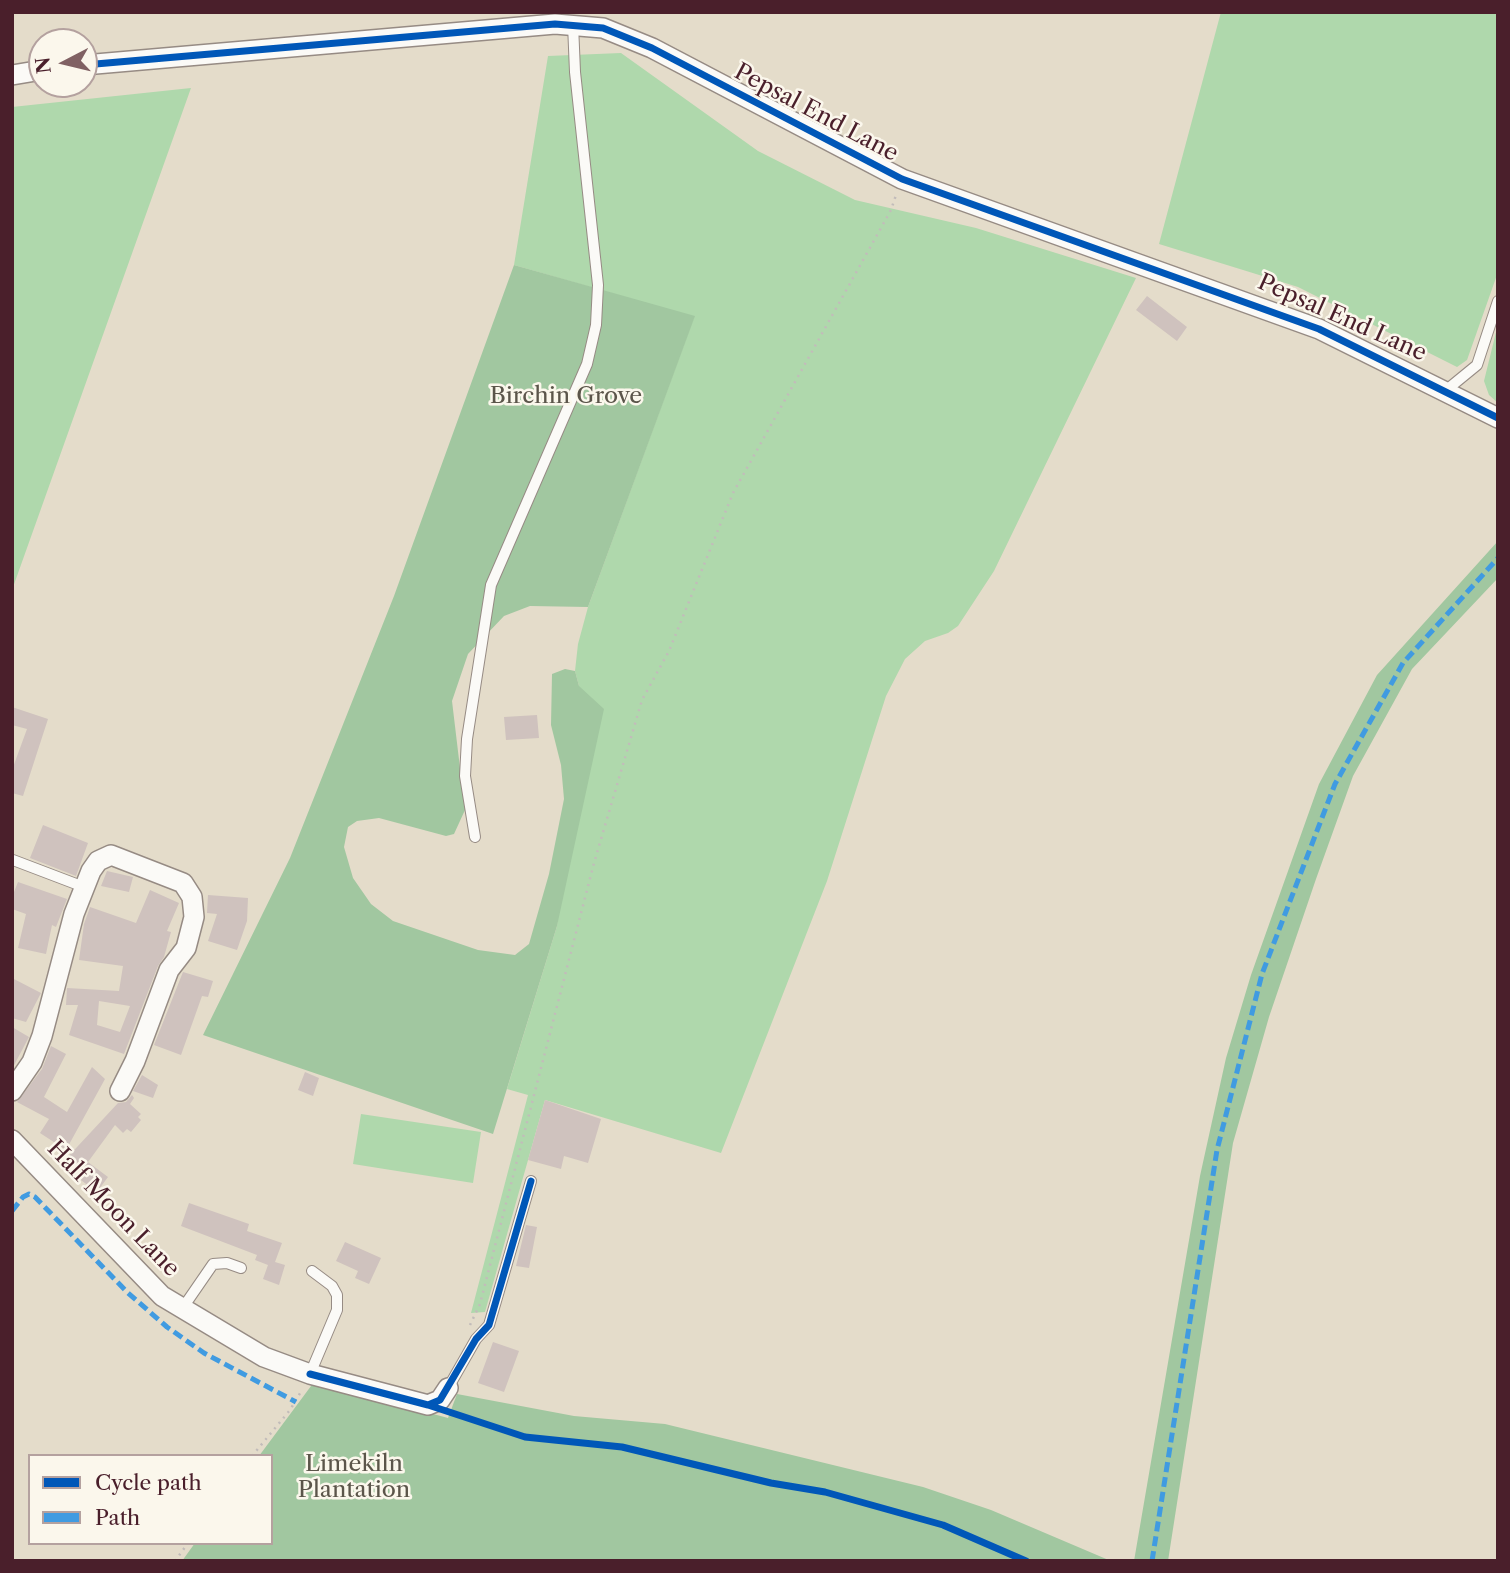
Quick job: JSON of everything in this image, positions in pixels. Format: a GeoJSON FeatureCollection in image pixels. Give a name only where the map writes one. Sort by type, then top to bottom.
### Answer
{"type":"FeatureCollection","features":[{"type":"Feature","properties":{"kind":"street","name":"Pepsal End Lane"},"geometry":{"type":"LineString","coordinates":[[98,64],[573,24],[603,29],[652,48],[902,179],[1319,329],[1498,418]]}},
{"type":"Feature","properties":{"kind":"street"},"geometry":{"type":"LineString","coordinates":[[12,1091],[32,1062],[42,1036],[84,887],[98,861],[111,855],[173,877],[188,889],[194,907],[193,929],[186,948],[169,970],[135,1062],[120,1091]]}},
{"type":"Feature","properties":{"kind":"street","name":"Half Moon Lane"},"geometry":{"type":"LineString","coordinates":[[12,1140],[162,1296],[264,1357],[310,1374],[428,1405],[440,1400],[448,1388]]}},
{"type":"Feature","properties":{"kind":"lane"},"geometry":{"type":"LineString","coordinates":[[475,837],[465,776],[467,739],[491,586],[587,364],[596,325],[598,285],[575,72],[573,24]]}},
{"type":"Feature","properties":{"kind":"lane"},"geometry":{"type":"LineString","coordinates":[[1444,391],[1477,365],[1498,301]]}},
{"type":"Feature","properties":{"kind":"lane"},"geometry":{"type":"LineString","coordinates":[[13,860],[84,887]]}},
{"type":"Feature","properties":{"kind":"lane"},"geometry":{"type":"LineString","coordinates":[[448,1388],[476,1339],[489,1325],[531,1181]]}},
{"type":"Feature","properties":{"kind":"lane"},"geometry":{"type":"LineString","coordinates":[[182,1309],[213,1264],[227,1263],[241,1268]]}},
{"type":"Feature","properties":{"kind":"lane"},"geometry":{"type":"LineString","coordinates":[[310,1374],[338,1310],[337,1295],[332,1286],[312,1271]]}},
{"type":"Feature","properties":{"kind":"path"},"geometry":{"type":"LineString","coordinates":[[468,1328],[480,1304],[594,863],[642,700],[669,651],[733,493],[891,210],[902,179]]}},
{"type":"Feature","properties":{"kind":"path"},"geometry":{"type":"LineString","coordinates":[[254,1454],[290,1410],[310,1374]]}},
{"type":"Feature","properties":{"kind":"path"},"geometry":{"type":"LineString","coordinates":[[176,1561],[187,1545]]}},
{"type":"Feature","properties":{"kind":"green space"},"geometry":{"type":"Polygon","coordinates":[[[1221,12],[1498,12],[1498,272],[1467,360],[1457,367],[1298,287],[1159,244],[1221,12]]]}},
{"type":"Feature","properties":{"kind":"green space"},"geometry":{"type":"Polygon","coordinates":[[[621,53],[758,151],[855,200],[976,228],[1136,278],[994,571],[958,626],[948,633],[925,641],[905,659],[886,696],[827,881],[721,1153],[545,1100],[485,1312],[471,1313],[528,1095],[507,1089],[557,926],[579,686],[575,671],[578,644],[588,607],[694,317],[514,265],[548,56],[621,53]]]}},
{"type":"Feature","properties":{"kind":"green space"},"geometry":{"type":"Polygon","coordinates":[[[191,88],[12,590],[12,107],[191,88]]]}},
{"type":"Feature","properties":{"kind":"green space","name":"Birchin Grove"},"geometry":{"type":"Polygon","coordinates":[[[514,265],[695,316],[588,607],[530,606],[504,616],[468,654],[452,701],[465,810],[454,834],[446,836],[379,818],[357,821],[348,827],[344,847],[353,878],[371,904],[393,921],[478,950],[515,955],[529,944],[549,874],[564,799],[561,765],[551,725],[552,674],[565,669],[575,671],[579,686],[604,709],[557,926],[493,1134],[203,1035],[290,858],[394,596],[514,265]]]}},
{"type":"Feature","properties":{"kind":"green space"},"geometry":{"type":"Polygon","coordinates":[[[1498,324],[1498,403],[1489,395],[1484,381],[1498,324]]]}},
{"type":"Feature","properties":{"kind":"green space"},"geometry":{"type":"Polygon","coordinates":[[[1498,541],[1498,578],[1412,669],[1353,776],[1316,879],[1269,1017],[1233,1143],[1168,1561],[1134,1561],[1200,1176],[1226,1058],[1251,975],[1319,784],[1377,675],[1498,541]]]}},
{"type":"Feature","properties":{"kind":"green space"},"geometry":{"type":"Polygon","coordinates":[[[361,1114],[481,1132],[473,1183],[353,1164],[361,1114]]]}},
{"type":"Feature","properties":{"kind":"green space","name":"Limekiln Plantation"},"geometry":{"type":"Polygon","coordinates":[[[314,1382],[448,1418],[457,1394],[574,1416],[665,1424],[923,1487],[991,1510],[1111,1561],[182,1561],[194,1545],[273,1545],[273,1454],[260,1454],[314,1382]]]}},
{"type":"Feature","properties":{"kind":"building"},"geometry":{"type":"Polygon","coordinates":[[[1147,296],[1187,327],[1177,341],[1136,310],[1147,296]]]}},
{"type":"Feature","properties":{"kind":"building"},"geometry":{"type":"Polygon","coordinates":[[[12,707],[48,719],[23,796],[12,793],[12,770],[27,729],[12,725],[12,707]]]}},
{"type":"Feature","properties":{"kind":"building"},"geometry":{"type":"Polygon","coordinates":[[[537,715],[539,738],[506,740],[504,717],[537,715]]]}},
{"type":"Feature","properties":{"kind":"building"},"geometry":{"type":"Polygon","coordinates":[[[43,825],[88,843],[76,876],[30,858],[43,825]]]}},
{"type":"Feature","properties":{"kind":"building"},"geometry":{"type":"Polygon","coordinates":[[[107,871],[133,877],[129,892],[101,886],[107,871]]]}},
{"type":"Feature","properties":{"kind":"building"},"geometry":{"type":"Polygon","coordinates":[[[18,882],[67,899],[56,927],[52,925],[46,954],[18,948],[26,914],[12,909],[12,897],[18,882]]]}},
{"type":"Feature","properties":{"kind":"building"},"geometry":{"type":"Polygon","coordinates":[[[150,890],[179,903],[167,931],[171,932],[164,957],[158,966],[124,1054],[69,1035],[78,1005],[66,1005],[67,988],[119,991],[123,966],[79,960],[84,924],[90,907],[136,923],[150,890]],[[99,1001],[97,1025],[120,1032],[130,1006],[99,1001]]]}},
{"type":"Feature","properties":{"kind":"building"},"geometry":{"type":"Polygon","coordinates":[[[208,895],[248,898],[247,921],[237,950],[208,941],[217,914],[207,913],[208,895]]]}},
{"type":"Feature","properties":{"kind":"building"},"geometry":{"type":"Polygon","coordinates":[[[183,972],[213,981],[208,997],[202,996],[181,1055],[154,1045],[183,972]]]}},
{"type":"Feature","properties":{"kind":"building"},"geometry":{"type":"Polygon","coordinates":[[[12,978],[41,993],[26,1022],[12,1018],[12,978]]]}},
{"type":"Feature","properties":{"kind":"building"},"geometry":{"type":"Polygon","coordinates":[[[12,1027],[29,1037],[12,1069],[12,1027]]]}},
{"type":"Feature","properties":{"kind":"building"},"geometry":{"type":"Polygon","coordinates":[[[51,1046],[66,1054],[44,1097],[67,1112],[92,1067],[105,1079],[66,1150],[40,1133],[49,1119],[17,1102],[42,1069],[51,1046]]]}},
{"type":"Feature","properties":{"kind":"building"},"geometry":{"type":"Polygon","coordinates":[[[305,1072],[319,1078],[313,1096],[298,1090],[305,1072]]]}},
{"type":"Feature","properties":{"kind":"building"},"geometry":{"type":"Polygon","coordinates":[[[142,1075],[158,1085],[153,1098],[133,1091],[142,1075]]]}},
{"type":"Feature","properties":{"kind":"building"},"geometry":{"type":"Polygon","coordinates":[[[132,1095],[134,1098],[130,1104],[141,1114],[138,1117],[141,1120],[131,1132],[127,1129],[123,1133],[115,1125],[88,1162],[108,1177],[97,1192],[66,1169],[69,1165],[64,1161],[118,1103],[126,1102],[132,1095]]]}},
{"type":"Feature","properties":{"kind":"building"},"geometry":{"type":"Polygon","coordinates":[[[545,1100],[601,1119],[588,1163],[564,1156],[561,1169],[528,1160],[545,1100]]]}},
{"type":"Feature","properties":{"kind":"building"},"geometry":{"type":"Polygon","coordinates":[[[189,1203],[249,1224],[247,1231],[282,1243],[275,1262],[285,1265],[279,1285],[263,1279],[268,1265],[255,1260],[257,1255],[181,1226],[189,1203]]]}},
{"type":"Feature","properties":{"kind":"building"},"geometry":{"type":"Polygon","coordinates":[[[526,1225],[537,1227],[529,1268],[516,1266],[526,1225]]]}},
{"type":"Feature","properties":{"kind":"building"},"geometry":{"type":"Polygon","coordinates":[[[345,1242],[381,1258],[369,1284],[355,1278],[358,1271],[336,1261],[345,1242]]]}},
{"type":"Feature","properties":{"kind":"building"},"geometry":{"type":"Polygon","coordinates":[[[493,1342],[519,1351],[504,1392],[478,1383],[493,1342]]]}},
{"type":"Feature","properties":{"kind":"marked path"},"geometry":{"type":"LineString","coordinates":[[1152,1561],[1217,1150],[1262,974],[1335,784],[1403,663],[1498,558]]}},
{"type":"Feature","properties":{"kind":"marked path"},"geometry":{"type":"LineString","coordinates":[[12,1211],[23,1197],[29,1194],[35,1197],[127,1292],[167,1327],[204,1353],[296,1402]]}},
{"type":"Feature","properties":{"kind":"cycle path"},"geometry":{"type":"LineString","coordinates":[[98,64],[555,24],[603,28],[652,48],[902,179],[1319,329],[1498,418]]}},
{"type":"Feature","properties":{"kind":"cycle path"},"geometry":{"type":"LineString","coordinates":[[310,1374],[428,1405],[440,1400],[476,1339],[489,1325],[531,1181]]}},
{"type":"Feature","properties":{"kind":"cycle path"},"geometry":{"type":"LineString","coordinates":[[428,1405],[525,1437],[622,1447],[771,1483],[825,1492],[943,1525],[1026,1561]]}}]}
